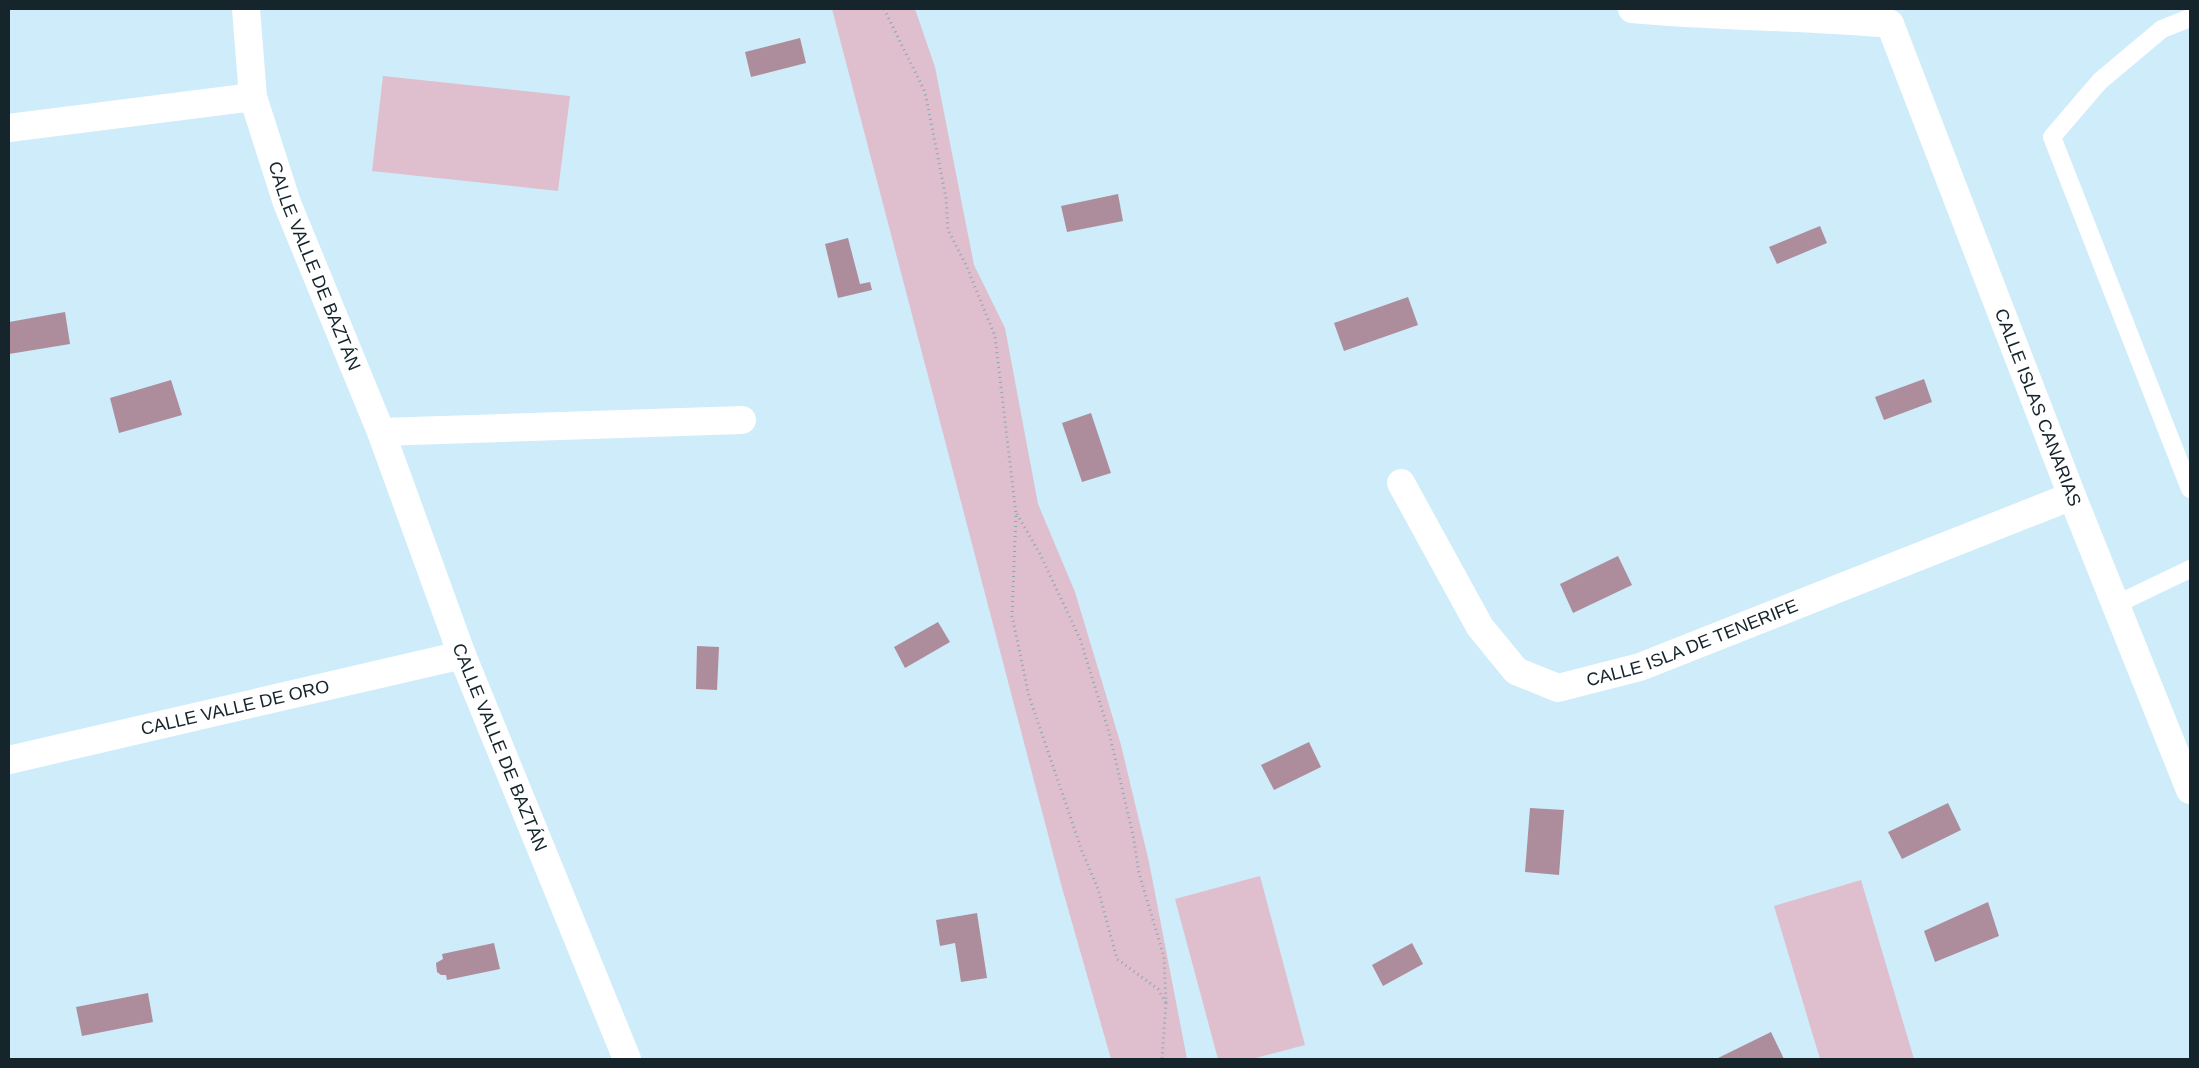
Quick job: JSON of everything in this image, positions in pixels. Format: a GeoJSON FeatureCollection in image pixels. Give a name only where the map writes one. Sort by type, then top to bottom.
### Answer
{"type":"FeatureCollection","features":[{"type":"Feature","properties":{"kind":"street","name":"CALLE VALLE DE BAZTÁN"},"geometry":{"type":"LineString","coordinates":[[246,9],[253,97],[287,203],[381,432],[462,655],[627,1059]]}},
{"type":"Feature","properties":{"kind":"street"},"geometry":{"type":"LineString","coordinates":[[1632,9],[1697,15],[1832,14],[1898,16]]}},
{"type":"Feature","properties":{"kind":"street","name":"CALLE ISLAS CANARIAS"},"geometry":{"type":"LineString","coordinates":[[1898,16],[2072,496],[2190,790]]}},
{"type":"Feature","properties":{"kind":"street"},"geometry":{"type":"LineString","coordinates":[[9,128],[253,97]]}},
{"type":"Feature","properties":{"kind":"street"},"geometry":{"type":"LineString","coordinates":[[381,432],[742,420]]}},
{"type":"Feature","properties":{"kind":"street","name":"CALLE ISLA DE TENERIFE"},"geometry":{"type":"LineString","coordinates":[[1401,483],[1480,627],[1516,671],[1558,688],[1640,667],[2072,496]]}},
{"type":"Feature","properties":{"kind":"street","name":"CALLE VALLE DE ORO"},"geometry":{"type":"LineString","coordinates":[[9,760],[462,655]]}},
{"type":"Feature","properties":{"kind":"lane"},"geometry":{"type":"LineString","coordinates":[[2190,18],[2162,29],[2100,81],[2052,136],[2190,489]]}},
{"type":"Feature","properties":{"kind":"lane"},"geometry":{"type":"LineString","coordinates":[[2115,605],[2190,569]]}},
{"type":"Feature","properties":{"kind":"path"},"geometry":{"type":"LineString","coordinates":[[884,9],[925,92],[946,198],[948,230],[966,265],[995,336],[1016,514],[1012,616],[1029,696],[1082,851],[1098,889],[1117,959],[1158,989],[1166,1004]]}},
{"type":"Feature","properties":{"kind":"path"},"geometry":{"type":"LineString","coordinates":[[1016,514],[1040,554],[1080,639],[1103,714],[1133,835],[1139,873],[1164,957],[1166,1004],[1162,1059]]}},
{"type":"Feature","properties":{"kind":"shaded area"},"geometry":{"type":"Polygon","coordinates":[[[832,9],[915,9],[935,67],[974,265],[1005,328],[1038,504],[1075,592],[1121,745],[1149,862],[1187,1059],[1111,1059],[1061,884],[832,9]]]}},
{"type":"Feature","properties":{"kind":"shaded area"},"geometry":{"type":"Polygon","coordinates":[[[800,38],[806,63],[751,77],[745,52],[800,38]]]}},
{"type":"Feature","properties":{"kind":"shaded area"},"geometry":{"type":"Polygon","coordinates":[[[383,76],[570,96],[558,191],[372,171],[383,76]]]}},
{"type":"Feature","properties":{"kind":"shaded area"},"geometry":{"type":"Polygon","coordinates":[[[1118,194],[1123,221],[1067,232],[1061,206],[1118,194]]]}},
{"type":"Feature","properties":{"kind":"shaded area"},"geometry":{"type":"Polygon","coordinates":[[[1820,226],[1827,243],[1777,264],[1769,247],[1820,226]]]}},
{"type":"Feature","properties":{"kind":"shaded area"},"geometry":{"type":"Polygon","coordinates":[[[848,238],[860,284],[870,282],[872,290],[838,298],[825,244],[848,238]]]}},
{"type":"Feature","properties":{"kind":"shaded area"},"geometry":{"type":"Polygon","coordinates":[[[1408,297],[1418,325],[1344,351],[1334,323],[1408,297]]]}},
{"type":"Feature","properties":{"kind":"shaded area"},"geometry":{"type":"Polygon","coordinates":[[[65,312],[70,344],[9,354],[9,322],[65,312]]]}},
{"type":"Feature","properties":{"kind":"shaded area"},"geometry":{"type":"Polygon","coordinates":[[[1924,379],[1932,402],[1884,420],[1875,397],[1924,379]]]}},
{"type":"Feature","properties":{"kind":"shaded area"},"geometry":{"type":"Polygon","coordinates":[[[171,380],[182,415],[119,433],[110,398],[171,380]]]}},
{"type":"Feature","properties":{"kind":"shaded area"},"geometry":{"type":"Polygon","coordinates":[[[1091,413],[1111,473],[1082,482],[1062,423],[1091,413]]]}},
{"type":"Feature","properties":{"kind":"shaded area"},"geometry":{"type":"Polygon","coordinates":[[[1618,556],[1632,585],[1573,613],[1560,584],[1618,556]]]}},
{"type":"Feature","properties":{"kind":"shaded area"},"geometry":{"type":"Polygon","coordinates":[[[938,622],[950,642],[905,668],[894,647],[938,622]]]}},
{"type":"Feature","properties":{"kind":"shaded area"},"geometry":{"type":"Polygon","coordinates":[[[697,646],[719,647],[717,690],[696,689],[697,646]]]}},
{"type":"Feature","properties":{"kind":"shaded area"},"geometry":{"type":"Polygon","coordinates":[[[1309,742],[1321,767],[1274,790],[1261,765],[1309,742]]]}},
{"type":"Feature","properties":{"kind":"shaded area"},"geometry":{"type":"Polygon","coordinates":[[[1948,803],[1961,830],[1902,859],[1888,832],[1948,803]]]}},
{"type":"Feature","properties":{"kind":"shaded area"},"geometry":{"type":"Polygon","coordinates":[[[1530,808],[1564,810],[1559,875],[1525,872],[1530,808]]]}},
{"type":"Feature","properties":{"kind":"shaded area"},"geometry":{"type":"Polygon","coordinates":[[[1260,876],[1305,1045],[1252,1059],[1218,1059],[1175,899],[1260,876]]]}},
{"type":"Feature","properties":{"kind":"shaded area"},"geometry":{"type":"Polygon","coordinates":[[[1861,880],[1914,1059],[1820,1059],[1774,906],[1861,880]]]}},
{"type":"Feature","properties":{"kind":"shaded area"},"geometry":{"type":"Polygon","coordinates":[[[1988,902],[1999,936],[1935,962],[1924,931],[1988,902]]]}},
{"type":"Feature","properties":{"kind":"shaded area"},"geometry":{"type":"Polygon","coordinates":[[[977,913],[987,978],[961,982],[955,943],[940,946],[936,920],[977,913]]]}},
{"type":"Feature","properties":{"kind":"shaded area"},"geometry":{"type":"Polygon","coordinates":[[[494,943],[500,969],[447,980],[446,975],[441,975],[437,972],[436,963],[443,959],[442,954],[494,943]]]}},
{"type":"Feature","properties":{"kind":"shaded area"},"geometry":{"type":"Polygon","coordinates":[[[1412,943],[1423,964],[1383,986],[1372,965],[1412,943]]]}},
{"type":"Feature","properties":{"kind":"shaded area"},"geometry":{"type":"Polygon","coordinates":[[[148,993],[153,1022],[82,1036],[76,1007],[148,993]]]}},
{"type":"Feature","properties":{"kind":"shaded area"},"geometry":{"type":"Polygon","coordinates":[[[1771,1032],[1784,1059],[1716,1059],[1771,1032]]]}}]}
